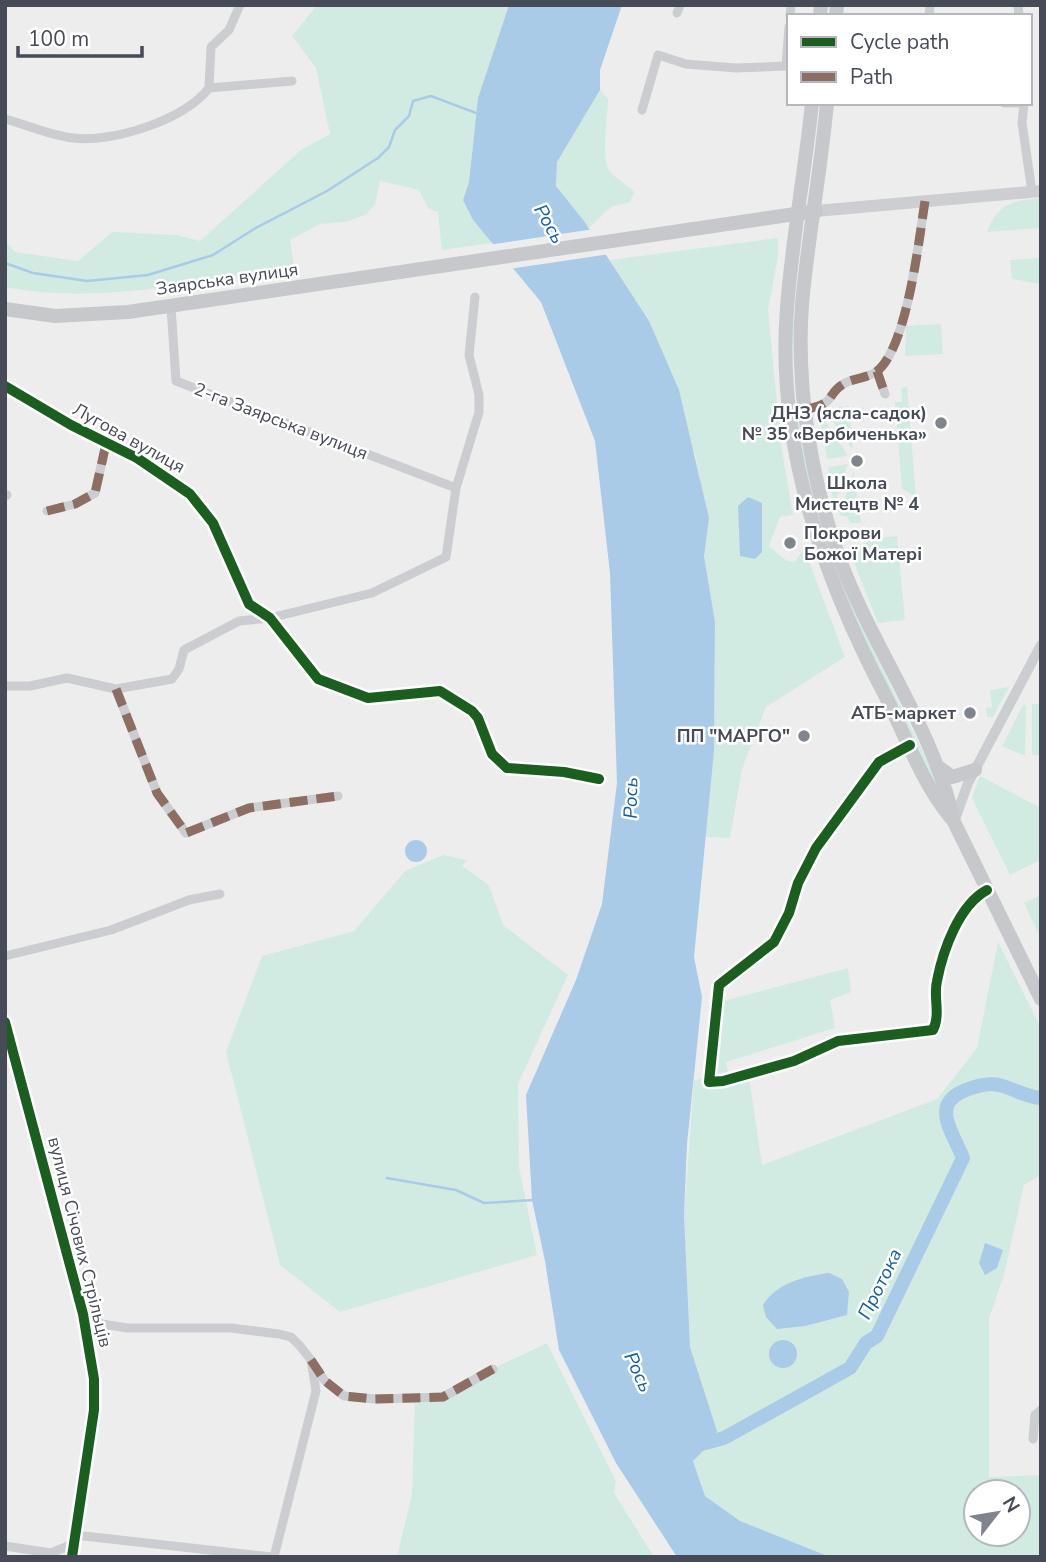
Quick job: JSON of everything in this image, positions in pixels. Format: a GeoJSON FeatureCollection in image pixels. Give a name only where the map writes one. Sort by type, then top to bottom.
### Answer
{"type":"FeatureCollection","features":[{"type":"Feature","properties":{"kind":"main road"},"geometry":{"type":"LineString","coordinates":[[812,105],[787,308],[786,344],[792,424],[801,484],[823,561],[839,601],[932,790],[954,822],[1041,999]]}},
{"type":"Feature","properties":{"kind":"main road"},"geometry":{"type":"LineString","coordinates":[[827,105],[816,211],[802,306],[807,409],[813,464],[840,559],[871,634],[936,765],[948,794],[954,822]]}},
{"type":"Feature","properties":{"kind":"main road"},"geometry":{"type":"LineString","coordinates":[[800,212],[1036,191]]}},
{"type":"Feature","properties":{"kind":"main road","name":"Заярська вулиця"},"geometry":{"type":"LineString","coordinates":[[5,309],[55,316],[171,307],[800,212]]}},
{"type":"Feature","properties":{"kind":"main road"},"geometry":{"type":"LineString","coordinates":[[936,765],[944,774],[952,777],[975,770]]}},
{"type":"Feature","properties":{"kind":"street"},"geometry":{"type":"LineString","coordinates":[[5,119],[74,138],[157,125],[189,110],[209,88],[211,47],[229,30],[240,5]]}},
{"type":"Feature","properties":{"kind":"street"},"geometry":{"type":"LineString","coordinates":[[642,110],[658,55],[686,64],[736,68],[786,66],[787,53]]}},
{"type":"Feature","properties":{"kind":"street"},"geometry":{"type":"LineString","coordinates":[[209,88],[292,81]]}},
{"type":"Feature","properties":{"kind":"street"},"geometry":{"type":"LineString","coordinates":[[1024,105],[1022,123],[1036,191]]}},
{"type":"Feature","properties":{"kind":"street"},"geometry":{"type":"LineString","coordinates":[[807,409],[826,405],[843,384],[877,371],[890,353],[903,321],[925,201]]}},
{"type":"Feature","properties":{"kind":"street"},"geometry":{"type":"LineString","coordinates":[[5,686],[30,687],[67,678],[116,689],[172,679],[179,669],[184,650],[239,621],[270,618],[372,593],[446,557],[456,488],[479,412],[479,395],[469,355],[475,297]]}},
{"type":"Feature","properties":{"kind":"street","name":"2-га Заярська вулиця"},"geometry":{"type":"LineString","coordinates":[[171,307],[176,381],[456,488]]}},
{"type":"Feature","properties":{"kind":"street"},"geometry":{"type":"LineString","coordinates":[[877,371],[885,394]]}},
{"type":"Feature","properties":{"kind":"street","name":"Лугова вулиця"},"geometry":{"type":"LineString","coordinates":[[5,386],[106,444],[137,458],[190,494],[222,539],[249,604],[270,618],[318,679],[368,698],[431,690],[448,694],[464,703],[478,718],[492,754],[508,768],[564,772],[599,779]]}},
{"type":"Feature","properties":{"kind":"street","name":"Лугова вулиця"},"geometry":{"type":"LineString","coordinates":[[47,511],[75,504],[95,494],[106,444]]}},
{"type":"Feature","properties":{"kind":"street"},"geometry":{"type":"LineString","coordinates":[[954,822],[975,770],[1041,645]]}},
{"type":"Feature","properties":{"kind":"street"},"geometry":{"type":"LineString","coordinates":[[116,689],[157,793],[186,833],[248,808],[338,796]]}},
{"type":"Feature","properties":{"kind":"street"},"geometry":{"type":"LineString","coordinates":[[910,745],[879,762],[816,848],[798,883],[789,913],[774,942],[719,985],[709,1082],[723,1081],[794,1061],[838,1041],[933,1030],[937,1022],[936,982],[957,922],[977,896],[987,890]]}},
{"type":"Feature","properties":{"kind":"street"},"geometry":{"type":"LineString","coordinates":[[5,956],[111,930],[189,900],[220,894]]}},
{"type":"Feature","properties":{"kind":"street","name":"вулиця Січових Стрільців"},"geometry":{"type":"LineString","coordinates":[[5,1022],[83,1314],[94,1379],[94,1410],[72,1557]]}},
{"type":"Feature","properties":{"kind":"street"},"geometry":{"type":"LineString","coordinates":[[83,1314],[102,1324],[127,1328],[231,1328],[291,1337],[325,1381],[344,1396],[375,1399],[443,1397],[493,1369]]}},
{"type":"Feature","properties":{"kind":"street"},"geometry":{"type":"LineString","coordinates":[[5,1546],[51,1553],[74,1539],[273,1557],[316,1391],[311,1360]]}},
{"type":"Feature","properties":{"kind":"street"},"geometry":{"type":"LineString","coordinates":[[1033,1439],[1035,1415],[1041,1410]]}},
{"type":"Feature","properties":{"kind":"green space"},"geometry":{"type":"Polygon","coordinates":[[[317,5],[509,5],[478,98],[469,182],[463,200],[473,220],[492,243],[442,250],[438,212],[428,208],[419,190],[380,181],[375,204],[367,214],[346,222],[320,224],[290,240],[294,267],[113,292],[77,294],[5,287],[5,240],[15,252],[78,261],[112,232],[177,235],[200,241],[301,150],[330,134],[316,68],[292,36],[317,5]]]}},
{"type":"Feature","properties":{"kind":"green space"},"geometry":{"type":"Polygon","coordinates":[[[600,90],[608,99],[605,146],[609,170],[634,192],[630,202],[611,207],[589,228],[556,187],[557,162],[600,90]]]}},
{"type":"Feature","properties":{"kind":"green space"},"geometry":{"type":"Polygon","coordinates":[[[1041,198],[1041,228],[987,232],[996,215],[1007,205],[1041,198]]]}},
{"type":"Feature","properties":{"kind":"green space"},"geometry":{"type":"Polygon","coordinates":[[[778,238],[778,257],[768,310],[781,444],[793,515],[780,517],[769,546],[787,561],[795,562],[804,548],[845,657],[766,707],[742,769],[730,838],[704,837],[714,751],[715,622],[704,556],[708,518],[695,454],[610,260],[778,238]]]}},
{"type":"Feature","properties":{"kind":"green space"},"geometry":{"type":"Polygon","coordinates":[[[1041,258],[1041,284],[1012,279],[1010,260],[1041,258]]]}},
{"type":"Feature","properties":{"kind":"green space"},"geometry":{"type":"Polygon","coordinates":[[[792,322],[796,322],[837,564],[867,637],[942,791],[939,792],[844,602],[815,522],[800,441],[792,322]]]}},
{"type":"Feature","properties":{"kind":"green space"},"geometry":{"type":"Polygon","coordinates":[[[941,324],[943,354],[905,356],[906,326],[941,324]]]}},
{"type":"Feature","properties":{"kind":"green space"},"geometry":{"type":"Polygon","coordinates":[[[907,387],[916,497],[902,489],[895,402],[902,402],[901,388],[907,387]]]}},
{"type":"Feature","properties":{"kind":"green space"},"geometry":{"type":"Polygon","coordinates":[[[849,406],[853,450],[828,414],[838,407],[849,406]]]}},
{"type":"Feature","properties":{"kind":"green space"},"geometry":{"type":"Polygon","coordinates":[[[823,418],[847,456],[827,459],[820,420],[823,418]]]}},
{"type":"Feature","properties":{"kind":"green space"},"geometry":{"type":"Polygon","coordinates":[[[848,464],[834,507],[828,467],[848,464]]]}},
{"type":"Feature","properties":{"kind":"green space"},"geometry":{"type":"Polygon","coordinates":[[[854,471],[861,523],[850,523],[848,517],[839,515],[854,471]]]}},
{"type":"Feature","properties":{"kind":"green space"},"geometry":{"type":"Polygon","coordinates":[[[897,536],[905,620],[878,623],[852,558],[868,539],[897,536]]]}},
{"type":"Feature","properties":{"kind":"green space"},"geometry":{"type":"Polygon","coordinates":[[[1009,687],[993,717],[987,717],[986,708],[992,707],[990,690],[1009,687]]]}},
{"type":"Feature","properties":{"kind":"green space"},"geometry":{"type":"Polygon","coordinates":[[[1032,704],[1039,704],[1039,755],[1032,755],[1032,704]]]}},
{"type":"Feature","properties":{"kind":"green space"},"geometry":{"type":"Polygon","coordinates":[[[1023,705],[1026,705],[1025,756],[1002,746],[1023,705]]]}},
{"type":"Feature","properties":{"kind":"green space"},"geometry":{"type":"Polygon","coordinates":[[[980,776],[1041,808],[1041,860],[1010,875],[972,798],[980,776]]]}},
{"type":"Feature","properties":{"kind":"green space"},"geometry":{"type":"Polygon","coordinates":[[[443,855],[467,860],[462,866],[489,885],[503,925],[568,975],[518,1084],[519,1167],[537,1255],[340,1312],[280,1265],[226,1052],[262,956],[354,931],[405,871],[443,855]]]}},
{"type":"Feature","properties":{"kind":"green space"},"geometry":{"type":"Polygon","coordinates":[[[1041,895],[1041,939],[1024,903],[1041,895]]]}},
{"type":"Feature","properties":{"kind":"green space"},"geometry":{"type":"Polygon","coordinates":[[[998,942],[1041,1028],[1041,1175],[1024,1185],[1004,1275],[989,1319],[989,1477],[1041,1475],[1041,1557],[830,1557],[740,1521],[705,1496],[693,1461],[708,1446],[717,1431],[690,1347],[684,1215],[694,1081],[712,1073],[723,1001],[848,968],[851,992],[830,1000],[835,1028],[726,1062],[728,1073],[748,1070],[762,1165],[937,1099],[977,1048],[998,942]]]}},
{"type":"Feature","properties":{"kind":"green space"},"geometry":{"type":"Polygon","coordinates":[[[547,1343],[616,1481],[614,1493],[654,1557],[397,1557],[412,1494],[415,1398],[448,1390],[547,1343]]]}},
{"type":"Feature","properties":{"kind":"water","name":"Рось"},"geometry":{"type":"Polygon","coordinates":[[[509,5],[622,5],[600,70],[600,90],[557,162],[556,186],[584,221],[649,321],[679,390],[709,518],[704,556],[715,622],[714,751],[694,957],[702,997],[687,1144],[684,1215],[690,1347],[717,1431],[708,1446],[693,1461],[705,1496],[740,1521],[830,1557],[677,1557],[616,1463],[559,1350],[532,1200],[526,1095],[576,980],[602,904],[617,783],[610,573],[595,441],[541,302],[473,220],[463,200],[469,182],[478,98],[509,5]]]}},
{"type":"Feature","properties":{"kind":"water"},"geometry":{"type":"Polygon","coordinates":[[[748,497],[762,503],[762,552],[755,559],[740,556],[738,506],[748,497]]]}},
{"type":"Feature","properties":{"kind":"water"},"geometry":{"type":"Polygon","coordinates":[[[416,840],[426,847],[427,851],[420,861],[416,862],[406,855],[405,851],[412,841],[416,840]]]}},
{"type":"Feature","properties":{"kind":"water"},"geometry":{"type":"Polygon","coordinates":[[[985,1243],[1003,1250],[997,1268],[985,1275],[979,1263],[985,1243]]]}},
{"type":"Feature","properties":{"kind":"water"},"geometry":{"type":"Polygon","coordinates":[[[829,1273],[842,1279],[849,1292],[847,1315],[805,1326],[777,1329],[766,1317],[763,1305],[775,1291],[810,1276],[829,1273]]]}},
{"type":"Feature","properties":{"kind":"water"},"geometry":{"type":"Polygon","coordinates":[[[783,1340],[793,1344],[797,1354],[793,1364],[783,1368],[773,1364],[769,1354],[773,1344],[783,1340]]]}},
{"type":"Feature","properties":{"kind":"pier"},"geometry":{"type":"Polygon","coordinates":[[[594,229],[610,254],[509,269],[488,245],[594,229]]]}},
{"type":"Feature","properties":{"kind":"waterway"},"geometry":{"type":"LineString","coordinates":[[5,263],[33,273],[87,281],[148,275],[213,255],[254,229],[327,191],[378,158],[389,147],[395,130],[409,116],[413,101],[431,96],[476,113]]}},
{"type":"Feature","properties":{"kind":"waterway","name":"Протока"},"geometry":{"type":"LineString","coordinates":[[694,1446],[724,1438],[850,1368],[866,1343],[877,1336],[963,1158],[947,1120],[946,1111],[955,1096],[974,1087],[995,1084],[1041,1098]]}},
{"type":"Feature","properties":{"kind":"waterway"},"geometry":{"type":"LineString","coordinates":[[387,1178],[456,1190],[484,1203],[534,1200]]}},
{"type":"Feature","properties":{"kind":"marked path"},"geometry":{"type":"LineString","coordinates":[[807,409],[823,404],[845,383],[876,372],[887,360],[904,318],[925,201]]}},
{"type":"Feature","properties":{"kind":"marked path"},"geometry":{"type":"LineString","coordinates":[[877,371],[885,394]]}},
{"type":"Feature","properties":{"kind":"marked path"},"geometry":{"type":"LineString","coordinates":[[47,511],[75,504],[95,493],[106,444]]}},
{"type":"Feature","properties":{"kind":"marked path"},"geometry":{"type":"LineString","coordinates":[[116,689],[157,793],[186,833],[249,808],[338,796]]}},
{"type":"Feature","properties":{"kind":"marked path"},"geometry":{"type":"LineString","coordinates":[[311,1360],[325,1381],[344,1396],[375,1399],[443,1397],[493,1369]]}},
{"type":"Feature","properties":{"kind":"cycle path"},"geometry":{"type":"LineString","coordinates":[[5,386],[71,425],[137,458],[190,494],[213,523],[249,604],[270,618],[318,679],[368,698],[440,691],[472,711],[478,718],[492,754],[507,768],[564,772],[599,779]]}},
{"type":"Feature","properties":{"kind":"cycle path"},"geometry":{"type":"LineString","coordinates":[[910,745],[879,762],[816,848],[798,883],[789,913],[774,942],[719,985],[709,1082],[723,1081],[794,1061],[838,1041],[933,1030],[937,981],[948,943],[968,906],[987,890]]}},
{"type":"Feature","properties":{"kind":"cycle path"},"geometry":{"type":"LineString","coordinates":[[5,1022],[83,1314],[94,1379],[94,1410],[72,1557]]}},
{"type":"Feature","properties":{"kind":"place","name":"ДНЗ (ясла-садок) № 35 «Вербиченька»"},"geometry":{"type":"Point","coordinates":[941,423]}},
{"type":"Feature","properties":{"kind":"place","name":"Школа Мистецтв № 4"},"geometry":{"type":"Point","coordinates":[857,461]}},
{"type":"Feature","properties":{"kind":"place","name":"Покрови Божої Матері"},"geometry":{"type":"Point","coordinates":[790,543]}},
{"type":"Feature","properties":{"kind":"place","name":"АТБ-маркет"},"geometry":{"type":"Point","coordinates":[970,713]}},
{"type":"Feature","properties":{"kind":"place","name":"ПП \"МАРГО\""},"geometry":{"type":"Point","coordinates":[804,736]}}]}
